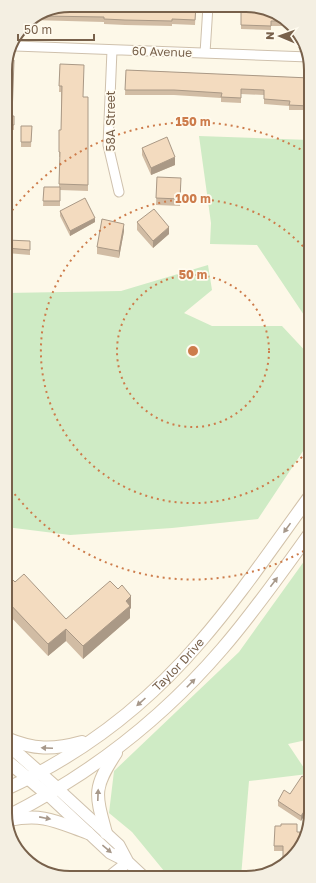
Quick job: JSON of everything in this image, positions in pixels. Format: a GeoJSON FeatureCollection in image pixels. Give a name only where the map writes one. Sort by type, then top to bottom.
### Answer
{"type":"FeatureCollection","features":[{"type":"Feature","properties":{"kind":"main road","name":"Taylor Drive"},"geometry":{"type":"LineString","coordinates":[[12,786],[40,773],[98,737],[140,703],[174,671],[224,614],[304,504]]}},
{"type":"Feature","properties":{"kind":"main road","name":"Taylor Drive"},"geometry":{"type":"LineString","coordinates":[[12,814],[58,789],[121,746],[168,706],[223,648],[304,541]]}},
{"type":"Feature","properties":{"kind":"main road"},"geometry":{"type":"LineString","coordinates":[[12,740],[26,746],[55,748],[64,747],[98,737]]}},
{"type":"Feature","properties":{"kind":"main road"},"geometry":{"type":"LineString","coordinates":[[106,832],[99,806],[99,785],[105,771],[121,746]]}},
{"type":"Feature","properties":{"kind":"main road"},"geometry":{"type":"LineString","coordinates":[[12,748],[58,789]]}},
{"type":"Feature","properties":{"kind":"main road"},"geometry":{"type":"LineString","coordinates":[[12,765],[48,795]]}},
{"type":"Feature","properties":{"kind":"main road"},"geometry":{"type":"LineString","coordinates":[[13,820],[27,817],[44,818],[88,833]]}},
{"type":"Feature","properties":{"kind":"street"},"geometry":{"type":"LineString","coordinates":[[205,53],[208,12]]}},
{"type":"Feature","properties":{"kind":"street","name":"60 Avenue"},"geometry":{"type":"LineString","coordinates":[[17,46],[302,57]]}},
{"type":"Feature","properties":{"kind":"street","name":"58A Street"},"geometry":{"type":"LineString","coordinates":[[112,50],[108,145],[119,192]]}},
{"type":"Feature","properties":{"kind":"street"},"geometry":{"type":"LineString","coordinates":[[58,789],[119,844],[128,862]]}},
{"type":"Feature","properties":{"kind":"street"},"geometry":{"type":"LineString","coordinates":[[48,795],[110,853],[128,862],[138,871]]}},
{"type":"Feature","properties":{"kind":"street"},"geometry":{"type":"LineString","coordinates":[[117,871],[128,862]]}},
{"type":"Feature","properties":{"kind":"green space"},"geometry":{"type":"Polygon","coordinates":[[[199,136],[304,140],[304,315],[257,245],[210,244],[211,223],[199,136]]]}},
{"type":"Feature","properties":{"kind":"green space"},"geometry":{"type":"Polygon","coordinates":[[[208,265],[212,290],[184,313],[212,326],[282,326],[304,350],[304,450],[258,519],[172,528],[70,535],[12,528],[12,293],[121,291],[208,265]]]}},
{"type":"Feature","properties":{"kind":"green space"},"geometry":{"type":"Polygon","coordinates":[[[304,561],[304,741],[288,744],[304,768],[304,774],[249,781],[242,871],[164,871],[132,832],[109,813],[114,771],[239,652],[304,561]]]}},
{"type":"Feature","properties":{"kind":"building"},"geometry":{"type":"Polygon","coordinates":[[[70,12],[196,12],[195,20],[125,20],[104,19],[104,17],[48,16],[70,12]]]}},
{"type":"Feature","properties":{"kind":"building"},"geometry":{"type":"Polygon","coordinates":[[[241,12],[257,13],[276,21],[271,21],[271,26],[241,25],[241,12]]]}},
{"type":"Feature","properties":{"kind":"building"},"geometry":{"type":"Polygon","coordinates":[[[14,60],[12,116],[12,67],[14,60]]]}},
{"type":"Feature","properties":{"kind":"building"},"geometry":{"type":"Polygon","coordinates":[[[60,64],[84,65],[83,97],[88,97],[88,185],[59,184],[59,130],[61,130],[62,86],[59,86],[60,64]]]}},
{"type":"Feature","properties":{"kind":"building"},"geometry":{"type":"Polygon","coordinates":[[[126,70],[304,78],[304,106],[289,105],[290,101],[264,99],[264,90],[241,89],[241,98],[221,97],[222,93],[174,90],[125,90],[126,70]]]}},
{"type":"Feature","properties":{"kind":"building"},"geometry":{"type":"Polygon","coordinates":[[[12,116],[14,116],[14,125],[12,125],[12,116]]]}},
{"type":"Feature","properties":{"kind":"building"},"geometry":{"type":"Polygon","coordinates":[[[21,126],[32,126],[31,142],[21,142],[21,126]]]}},
{"type":"Feature","properties":{"kind":"building"},"geometry":{"type":"Polygon","coordinates":[[[167,137],[175,157],[151,168],[142,148],[167,137]]]}},
{"type":"Feature","properties":{"kind":"building"},"geometry":{"type":"Polygon","coordinates":[[[157,177],[181,178],[180,199],[156,198],[157,177]]]}},
{"type":"Feature","properties":{"kind":"building"},"geometry":{"type":"Polygon","coordinates":[[[44,187],[60,187],[60,201],[43,201],[44,187]]]}},
{"type":"Feature","properties":{"kind":"building"},"geometry":{"type":"Polygon","coordinates":[[[85,198],[95,218],[70,231],[60,211],[85,198]]]}},
{"type":"Feature","properties":{"kind":"building"},"geometry":{"type":"Polygon","coordinates":[[[154,209],[169,227],[153,241],[137,222],[154,209]]]}},
{"type":"Feature","properties":{"kind":"building"},"geometry":{"type":"Polygon","coordinates":[[[102,219],[124,224],[119,251],[97,247],[102,219]]]}},
{"type":"Feature","properties":{"kind":"building"},"geometry":{"type":"Polygon","coordinates":[[[12,240],[30,241],[30,250],[12,248],[12,240]]]}},
{"type":"Feature","properties":{"kind":"building"},"geometry":{"type":"Polygon","coordinates":[[[24,574],[66,619],[110,581],[118,589],[122,585],[131,596],[126,601],[130,606],[83,646],[66,629],[48,644],[12,606],[12,579],[15,582],[24,574]]]}},
{"type":"Feature","properties":{"kind":"building"},"geometry":{"type":"Polygon","coordinates":[[[302,776],[304,777],[304,812],[301,816],[278,801],[284,790],[290,794],[302,776]]]}},
{"type":"Feature","properties":{"kind":"building"},"geometry":{"type":"Polygon","coordinates":[[[281,824],[297,824],[297,832],[300,832],[300,835],[290,851],[283,857],[283,846],[274,846],[275,826],[281,826],[281,824]]]}}]}
